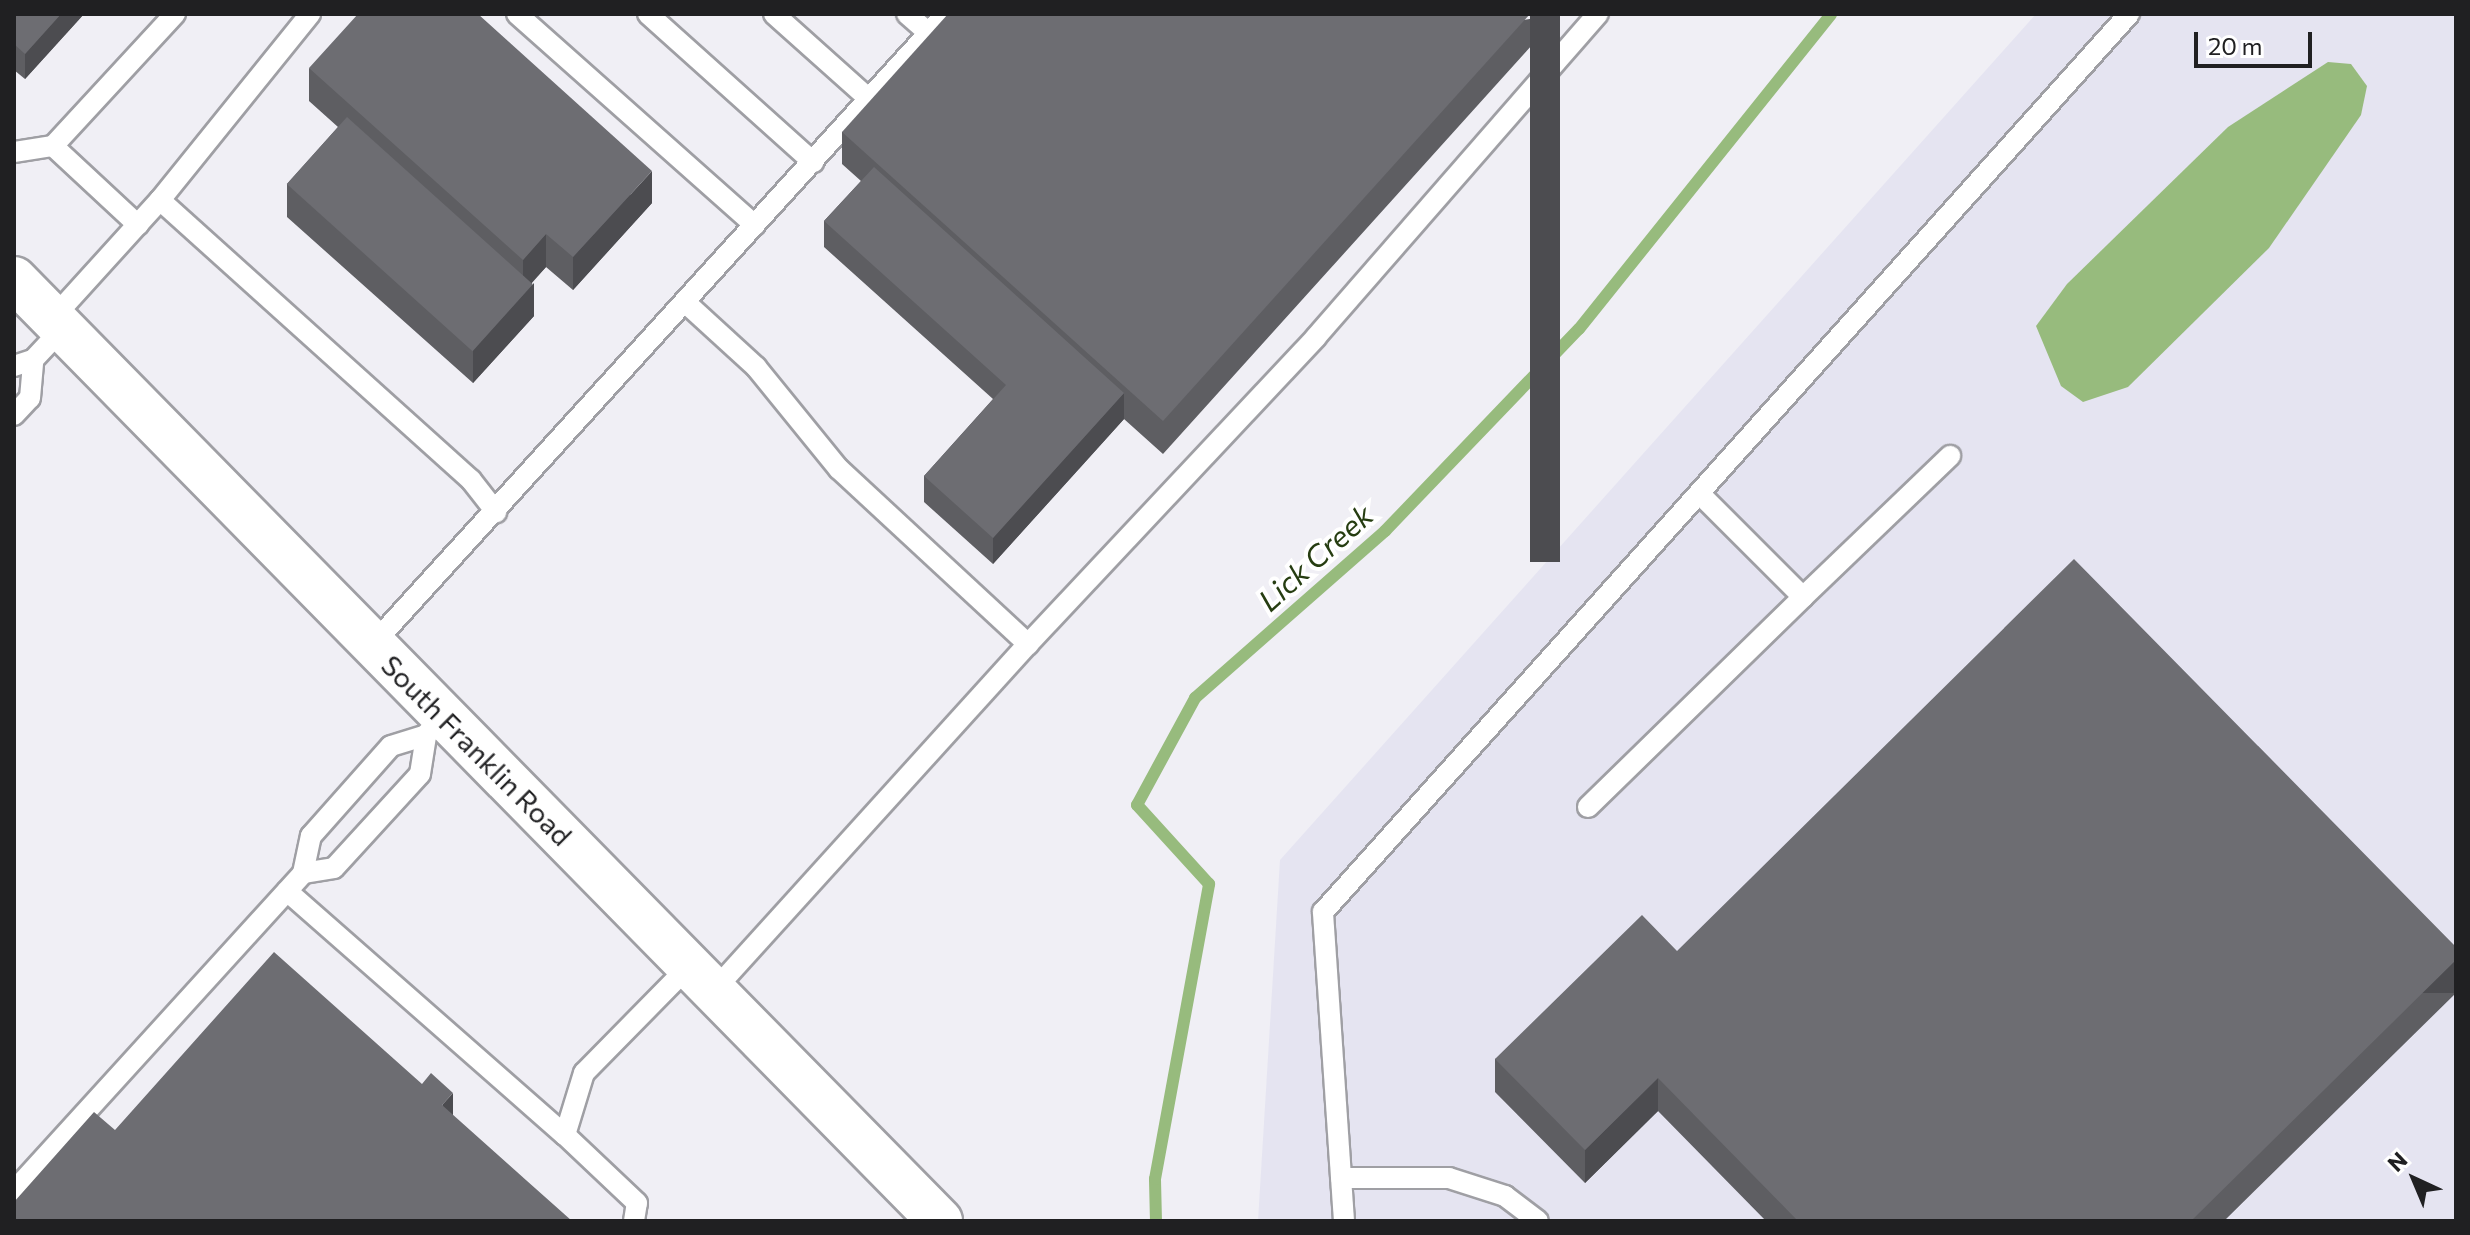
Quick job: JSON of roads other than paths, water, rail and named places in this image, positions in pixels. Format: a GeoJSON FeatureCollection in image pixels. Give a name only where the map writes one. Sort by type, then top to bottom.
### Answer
{"type":"FeatureCollection","features":[{"type":"Feature","properties":{"kind":"main road","name":"South Franklin Road"},"geometry":{"type":"LineString","coordinates":[[14,279],[40,343],[373,644],[435,725],[702,978],[940,1221]]}},
{"type":"Feature","properties":{"kind":"lane"},"geometry":{"type":"LineString","coordinates":[[14,152],[53,146],[175,14]]}},
{"type":"Feature","properties":{"kind":"lane"},"geometry":{"type":"LineString","coordinates":[[14,415],[30,398],[40,343],[310,14]]}},
{"type":"Feature","properties":{"kind":"lane"},"geometry":{"type":"LineString","coordinates":[[517,14],[755,225]]}},
{"type":"Feature","properties":{"kind":"lane"},"geometry":{"type":"LineString","coordinates":[[648,14],[813,162]]}},
{"type":"Feature","properties":{"kind":"lane"},"geometry":{"type":"LineString","coordinates":[[774,14],[869,99]]}},
{"type":"Feature","properties":{"kind":"lane"},"geometry":{"type":"LineString","coordinates":[[907,14],[929,33]]}},
{"type":"Feature","properties":{"kind":"lane"},"geometry":{"type":"LineString","coordinates":[[373,644],[946,14]]}},
{"type":"Feature","properties":{"kind":"lane"},"geometry":{"type":"LineString","coordinates":[[565,1135],[584,1073],[702,978],[1028,644],[1316,337],[1598,14]]}},
{"type":"Feature","properties":{"kind":"lane"},"geometry":{"type":"LineString","coordinates":[[1344,1221],[1323,912],[2129,14]]}},
{"type":"Feature","properties":{"kind":"lane"},"geometry":{"type":"LineString","coordinates":[[53,146],[138,225]]}},
{"type":"Feature","properties":{"kind":"lane"},"geometry":{"type":"LineString","coordinates":[[160,200],[471,480],[496,512]]}},
{"type":"Feature","properties":{"kind":"lane"},"geometry":{"type":"LineString","coordinates":[[686,303],[756,367],[839,469],[1028,644]]}},
{"type":"Feature","properties":{"kind":"lane"},"geometry":{"type":"LineString","coordinates":[[1588,807],[1950,456]]}},
{"type":"Feature","properties":{"kind":"lane"},"geometry":{"type":"LineString","coordinates":[[1699,493],[1803,597]]}},
{"type":"Feature","properties":{"kind":"lane"},"geometry":{"type":"LineString","coordinates":[[303,873],[334,868],[420,774],[435,725]]}},
{"type":"Feature","properties":{"kind":"lane"},"geometry":{"type":"LineString","coordinates":[[14,1191],[303,873],[311,836],[391,746],[435,725]]}},
{"type":"Feature","properties":{"kind":"lane"},"geometry":{"type":"LineString","coordinates":[[287,891],[565,1135],[637,1203],[634,1221]]}},
{"type":"Feature","properties":{"kind":"lane"},"geometry":{"type":"LineString","coordinates":[[1341,1178],[1449,1178],[1505,1196],[1538,1221]]}},
{"type":"Feature","properties":{"kind":"waterway","name":"Lick Creek"},"geometry":{"type":"LineString","coordinates":[[1156,1221],[1155,1179],[1209,884],[1137,805],[1195,698],[1385,531],[1579,329],[1831,14]]}}]}
